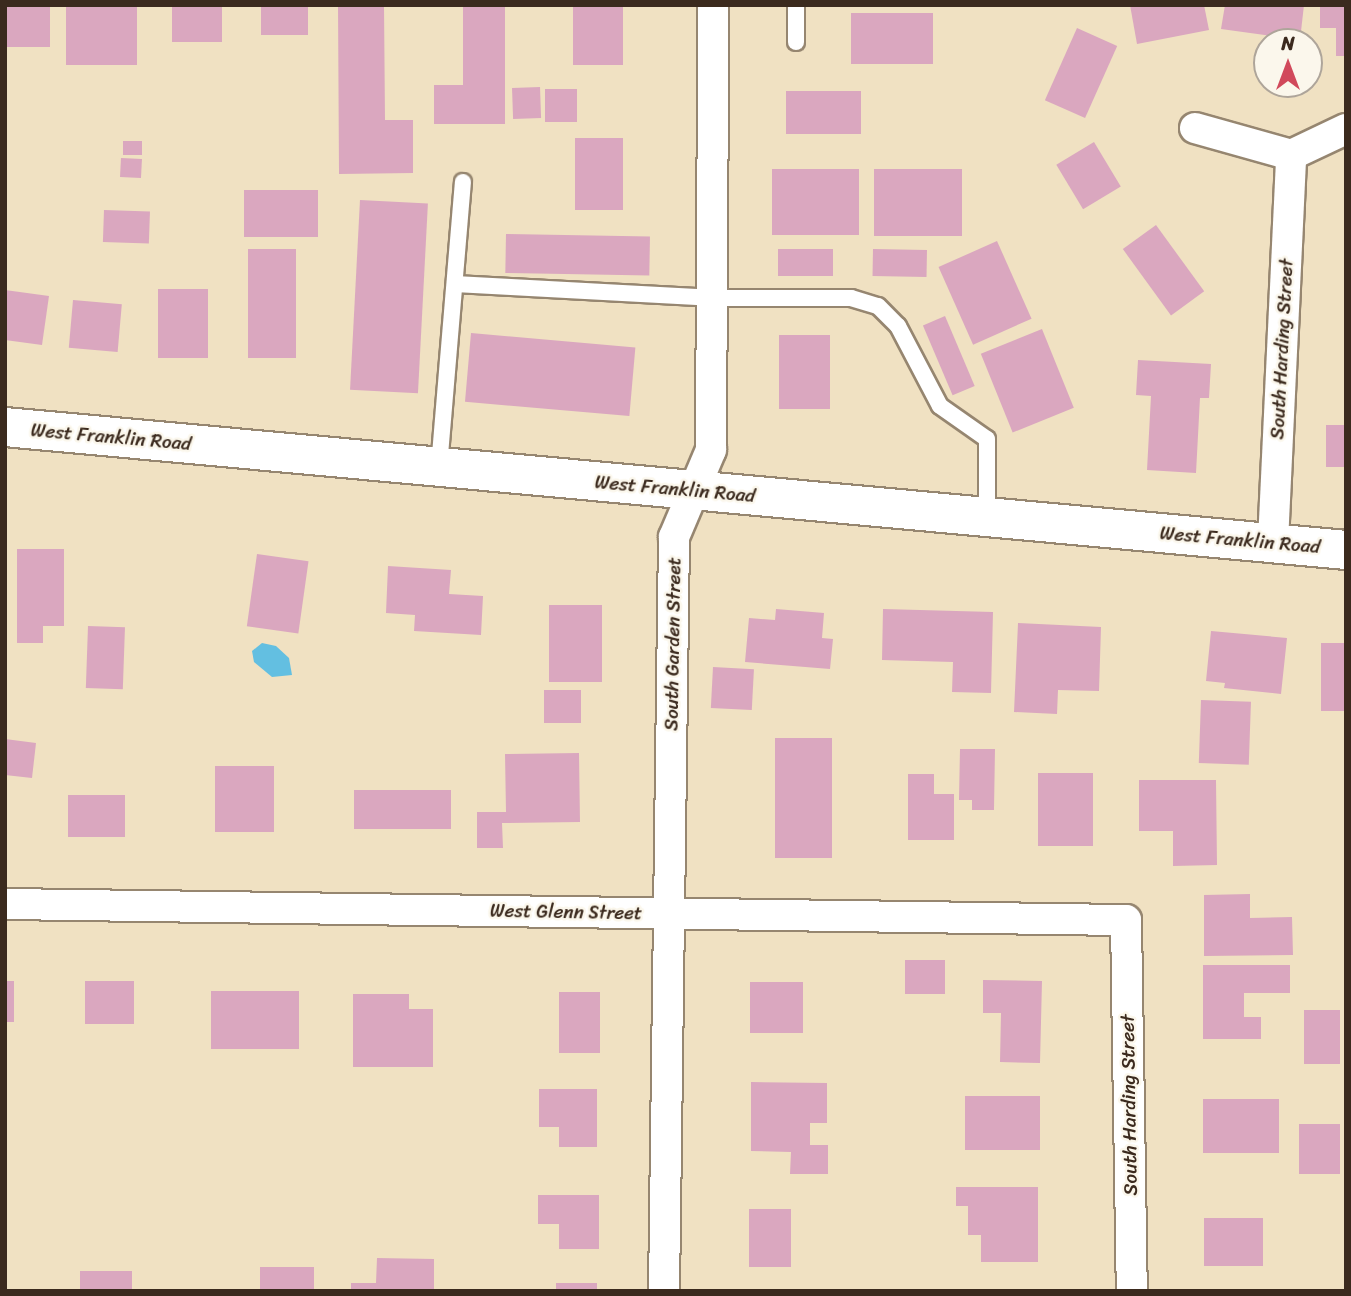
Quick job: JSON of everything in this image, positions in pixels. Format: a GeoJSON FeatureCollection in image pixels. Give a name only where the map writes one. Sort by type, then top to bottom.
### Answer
{"type":"FeatureCollection","features":[{"type":"Feature","properties":{"kind":"street","name":"South Garden Street"},"geometry":{"type":"LineString","coordinates":[[664,1291],[674,537],[710,450],[713,5]]}},
{"type":"Feature","properties":{"kind":"street"},"geometry":{"type":"LineString","coordinates":[[1195,128],[1291,155],[1346,129]]}},
{"type":"Feature","properties":{"kind":"street","name":"South Harding Street"},"geometry":{"type":"LineString","coordinates":[[1273,542],[1291,155]]}},
{"type":"Feature","properties":{"kind":"street","name":"West Franklin Road"},"geometry":{"type":"LineString","coordinates":[[5,427],[1346,550]]}},
{"type":"Feature","properties":{"kind":"street","name":"West Glenn Street"},"geometry":{"type":"LineString","coordinates":[[5,904],[1126,920]]}},
{"type":"Feature","properties":{"kind":"street","name":"South Harding Street"},"geometry":{"type":"LineString","coordinates":[[1126,920],[1132,1291]]}},
{"type":"Feature","properties":{"kind":"lane"},"geometry":{"type":"LineString","coordinates":[[796,5],[796,41]]}},
{"type":"Feature","properties":{"kind":"lane"},"geometry":{"type":"LineString","coordinates":[[439,467],[463,182]]}},
{"type":"Feature","properties":{"kind":"lane"},"geometry":{"type":"LineString","coordinates":[[454,284],[711,298],[850,298],[878,306],[898,326],[940,406],[987,439],[987,517]]}},
{"type":"Feature","properties":{"kind":"water"},"geometry":{"type":"Polygon","coordinates":[[[262,643],[276,646],[289,658],[292,675],[272,677],[254,662],[252,651],[262,643]]]}},
{"type":"Feature","properties":{"kind":"building"},"geometry":{"type":"Polygon","coordinates":[[[5,5],[50,5],[50,47],[5,47],[5,5]]]}},
{"type":"Feature","properties":{"kind":"building"},"geometry":{"type":"Polygon","coordinates":[[[66,5],[137,5],[137,65],[66,65],[66,5]]]}},
{"type":"Feature","properties":{"kind":"building"},"geometry":{"type":"Polygon","coordinates":[[[172,5],[222,5],[222,42],[172,42],[172,5]]]}},
{"type":"Feature","properties":{"kind":"building"},"geometry":{"type":"Polygon","coordinates":[[[261,5],[308,5],[308,35],[261,35],[261,5]]]}},
{"type":"Feature","properties":{"kind":"building"},"geometry":{"type":"Polygon","coordinates":[[[338,5],[384,5],[385,120],[413,120],[413,173],[339,174],[338,5]]]}},
{"type":"Feature","properties":{"kind":"building"},"geometry":{"type":"Polygon","coordinates":[[[463,5],[505,5],[505,124],[434,124],[434,85],[463,85],[463,5]]]}},
{"type":"Feature","properties":{"kind":"building"},"geometry":{"type":"Polygon","coordinates":[[[573,5],[623,5],[623,65],[573,65],[573,5]]]}},
{"type":"Feature","properties":{"kind":"building"},"geometry":{"type":"Polygon","coordinates":[[[1130,5],[1204,5],[1209,30],[1137,44],[1130,5]]]}},
{"type":"Feature","properties":{"kind":"building"},"geometry":{"type":"Polygon","coordinates":[[[1225,5],[1304,5],[1301,28],[1253,28],[1253,33],[1221,29],[1225,5]]]}},
{"type":"Feature","properties":{"kind":"building"},"geometry":{"type":"Polygon","coordinates":[[[1320,5],[1346,5],[1346,56],[1336,56],[1336,28],[1320,28],[1320,5]]]}},
{"type":"Feature","properties":{"kind":"building"},"geometry":{"type":"Polygon","coordinates":[[[851,13],[933,13],[933,64],[851,64],[851,13]]]}},
{"type":"Feature","properties":{"kind":"building"},"geometry":{"type":"Polygon","coordinates":[[[1077,28],[1117,46],[1085,118],[1045,100],[1077,28]]]}},
{"type":"Feature","properties":{"kind":"building"},"geometry":{"type":"Polygon","coordinates":[[[540,87],[541,118],[513,119],[512,88],[540,87]]]}},
{"type":"Feature","properties":{"kind":"building"},"geometry":{"type":"Polygon","coordinates":[[[545,89],[577,89],[577,122],[545,122],[545,89]]]}},
{"type":"Feature","properties":{"kind":"building"},"geometry":{"type":"Polygon","coordinates":[[[786,91],[861,91],[861,134],[786,134],[786,91]]]}},
{"type":"Feature","properties":{"kind":"building"},"geometry":{"type":"Polygon","coordinates":[[[575,138],[623,138],[623,210],[575,210],[575,138]]]}},
{"type":"Feature","properties":{"kind":"building"},"geometry":{"type":"Polygon","coordinates":[[[123,141],[142,141],[142,155],[123,155],[123,141]]]}},
{"type":"Feature","properties":{"kind":"building"},"geometry":{"type":"Polygon","coordinates":[[[1094,142],[1121,187],[1083,209],[1056,165],[1094,142]]]}},
{"type":"Feature","properties":{"kind":"building"},"geometry":{"type":"Polygon","coordinates":[[[121,158],[142,159],[141,178],[120,177],[121,158]]]}},
{"type":"Feature","properties":{"kind":"building"},"geometry":{"type":"Polygon","coordinates":[[[772,169],[859,169],[859,235],[772,235],[772,169]]]}},
{"type":"Feature","properties":{"kind":"building"},"geometry":{"type":"Polygon","coordinates":[[[874,169],[962,169],[962,236],[874,236],[874,169]]]}},
{"type":"Feature","properties":{"kind":"building"},"geometry":{"type":"Polygon","coordinates":[[[244,190],[318,190],[318,237],[244,237],[244,190]]]}},
{"type":"Feature","properties":{"kind":"building"},"geometry":{"type":"Polygon","coordinates":[[[360,200],[428,204],[418,393],[350,390],[360,200]]]}},
{"type":"Feature","properties":{"kind":"building"},"geometry":{"type":"Polygon","coordinates":[[[104,210],[150,212],[149,244],[103,242],[104,210]]]}},
{"type":"Feature","properties":{"kind":"building"},"geometry":{"type":"Polygon","coordinates":[[[1156,225],[1204,291],[1171,315],[1123,249],[1156,225]]]}},
{"type":"Feature","properties":{"kind":"building"},"geometry":{"type":"Polygon","coordinates":[[[506,234],[650,237],[649,276],[505,273],[506,234]]]}},
{"type":"Feature","properties":{"kind":"building"},"geometry":{"type":"Polygon","coordinates":[[[997,241],[1032,319],[973,345],[939,267],[997,241]]]}},
{"type":"Feature","properties":{"kind":"building"},"geometry":{"type":"Polygon","coordinates":[[[248,249],[296,249],[296,358],[248,358],[248,249]]]}},
{"type":"Feature","properties":{"kind":"building"},"geometry":{"type":"Polygon","coordinates":[[[778,249],[833,249],[833,276],[778,276],[778,249]]]}},
{"type":"Feature","properties":{"kind":"building"},"geometry":{"type":"Polygon","coordinates":[[[873,249],[927,250],[927,277],[873,276],[873,249]]]}},
{"type":"Feature","properties":{"kind":"building"},"geometry":{"type":"Polygon","coordinates":[[[158,289],[208,289],[208,358],[158,358],[158,289]]]}},
{"type":"Feature","properties":{"kind":"building"},"geometry":{"type":"Polygon","coordinates":[[[5,290],[49,296],[42,345],[5,340],[5,290]]]}},
{"type":"Feature","properties":{"kind":"building"},"geometry":{"type":"Polygon","coordinates":[[[73,300],[122,304],[118,352],[69,348],[73,300]]]}},
{"type":"Feature","properties":{"kind":"building"},"geometry":{"type":"Polygon","coordinates":[[[945,316],[975,386],[953,395],[923,325],[945,316]]]}},
{"type":"Feature","properties":{"kind":"building"},"geometry":{"type":"Polygon","coordinates":[[[1042,329],[1074,408],[1013,433],[981,354],[1042,329]]]}},
{"type":"Feature","properties":{"kind":"building"},"geometry":{"type":"Polygon","coordinates":[[[471,333],[635,347],[629,416],[465,402],[471,333]]]}},
{"type":"Feature","properties":{"kind":"building"},"geometry":{"type":"Polygon","coordinates":[[[779,335],[830,335],[830,409],[779,409],[779,335]]]}},
{"type":"Feature","properties":{"kind":"building"},"geometry":{"type":"Polygon","coordinates":[[[1138,360],[1211,364],[1209,398],[1200,398],[1196,473],[1147,470],[1151,396],[1136,395],[1138,360]]]}},
{"type":"Feature","properties":{"kind":"building"},"geometry":{"type":"Polygon","coordinates":[[[1326,425],[1346,425],[1346,467],[1326,467],[1326,425]]]}},
{"type":"Feature","properties":{"kind":"building"},"geometry":{"type":"Polygon","coordinates":[[[17,549],[64,549],[64,626],[43,626],[43,643],[17,643],[17,549]]]}},
{"type":"Feature","properties":{"kind":"building"},"geometry":{"type":"Polygon","coordinates":[[[257,554],[308,561],[298,634],[247,626],[257,554]]]}},
{"type":"Feature","properties":{"kind":"building"},"geometry":{"type":"Polygon","coordinates":[[[388,566],[451,570],[449,594],[483,596],[481,635],[414,631],[415,615],[386,613],[388,566]]]}},
{"type":"Feature","properties":{"kind":"building"},"geometry":{"type":"Polygon","coordinates":[[[549,605],[602,605],[602,682],[549,682],[549,605]]]}},
{"type":"Feature","properties":{"kind":"building"},"geometry":{"type":"Polygon","coordinates":[[[776,609],[824,613],[822,638],[833,639],[830,669],[745,662],[749,618],[775,620],[776,609]]]}},
{"type":"Feature","properties":{"kind":"building"},"geometry":{"type":"Polygon","coordinates":[[[883,609],[993,612],[991,693],[952,692],[953,662],[882,660],[883,609]]]}},
{"type":"Feature","properties":{"kind":"building"},"geometry":{"type":"Polygon","coordinates":[[[1018,623],[1101,627],[1099,691],[1058,690],[1057,714],[1014,712],[1018,623]]]}},
{"type":"Feature","properties":{"kind":"building"},"geometry":{"type":"Polygon","coordinates":[[[88,626],[125,627],[123,689],[86,688],[88,626]]]}},
{"type":"Feature","properties":{"kind":"building"},"geometry":{"type":"Polygon","coordinates":[[[1211,631],[1287,638],[1281,694],[1224,688],[1225,683],[1206,681],[1211,631]]]}},
{"type":"Feature","properties":{"kind":"building"},"geometry":{"type":"Polygon","coordinates":[[[1321,643],[1346,643],[1346,711],[1321,711],[1321,643]]]}},
{"type":"Feature","properties":{"kind":"building"},"geometry":{"type":"Polygon","coordinates":[[[713,667],[754,669],[752,710],[711,708],[713,667]]]}},
{"type":"Feature","properties":{"kind":"building"},"geometry":{"type":"Polygon","coordinates":[[[544,690],[581,690],[581,723],[544,723],[544,690]]]}},
{"type":"Feature","properties":{"kind":"building"},"geometry":{"type":"Polygon","coordinates":[[[1201,700],[1251,702],[1249,765],[1199,763],[1201,700]]]}},
{"type":"Feature","properties":{"kind":"building"},"geometry":{"type":"Polygon","coordinates":[[[775,738],[832,738],[832,858],[775,858],[775,738]]]}},
{"type":"Feature","properties":{"kind":"building"},"geometry":{"type":"Polygon","coordinates":[[[5,739],[36,743],[32,778],[5,775],[5,739]]]}},
{"type":"Feature","properties":{"kind":"building"},"geometry":{"type":"Polygon","coordinates":[[[960,749],[995,749],[994,810],[972,810],[972,800],[959,800],[960,749]]]}},
{"type":"Feature","properties":{"kind":"building"},"geometry":{"type":"Polygon","coordinates":[[[579,753],[580,822],[502,823],[503,848],[477,848],[477,812],[506,812],[505,754],[579,753]]]}},
{"type":"Feature","properties":{"kind":"building"},"geometry":{"type":"Polygon","coordinates":[[[215,766],[274,766],[274,832],[215,832],[215,766]]]}},
{"type":"Feature","properties":{"kind":"building"},"geometry":{"type":"Polygon","coordinates":[[[1038,773],[1093,773],[1093,846],[1038,846],[1038,773]]]}},
{"type":"Feature","properties":{"kind":"building"},"geometry":{"type":"Polygon","coordinates":[[[908,774],[934,774],[934,794],[954,794],[954,840],[908,840],[908,774]]]}},
{"type":"Feature","properties":{"kind":"building"},"geometry":{"type":"Polygon","coordinates":[[[1139,780],[1216,780],[1217,865],[1173,866],[1173,831],[1139,831],[1139,780]]]}},
{"type":"Feature","properties":{"kind":"building"},"geometry":{"type":"Polygon","coordinates":[[[354,790],[451,790],[451,829],[354,829],[354,790]]]}},
{"type":"Feature","properties":{"kind":"building"},"geometry":{"type":"Polygon","coordinates":[[[68,795],[125,795],[125,837],[68,837],[68,795]]]}},
{"type":"Feature","properties":{"kind":"building"},"geometry":{"type":"Polygon","coordinates":[[[1250,894],[1250,918],[1292,917],[1293,955],[1204,956],[1204,895],[1250,894]]]}},
{"type":"Feature","properties":{"kind":"building"},"geometry":{"type":"Polygon","coordinates":[[[905,960],[945,960],[945,994],[905,994],[905,960]]]}},
{"type":"Feature","properties":{"kind":"building"},"geometry":{"type":"Polygon","coordinates":[[[1203,965],[1290,965],[1290,993],[1244,993],[1244,1017],[1261,1017],[1261,1039],[1203,1039],[1203,965]]]}},
{"type":"Feature","properties":{"kind":"building"},"geometry":{"type":"Polygon","coordinates":[[[983,980],[1042,981],[1040,1063],[1000,1062],[1001,1013],[983,1013],[983,980]]]}},
{"type":"Feature","properties":{"kind":"building"},"geometry":{"type":"Polygon","coordinates":[[[5,981],[14,981],[14,1022],[5,1022],[5,981]]]}},
{"type":"Feature","properties":{"kind":"building"},"geometry":{"type":"Polygon","coordinates":[[[85,981],[134,981],[134,1024],[85,1024],[85,981]]]}},
{"type":"Feature","properties":{"kind":"building"},"geometry":{"type":"Polygon","coordinates":[[[750,982],[803,982],[803,1033],[750,1033],[750,982]]]}},
{"type":"Feature","properties":{"kind":"building"},"geometry":{"type":"Polygon","coordinates":[[[211,991],[299,991],[299,1049],[211,1049],[211,991]]]}},
{"type":"Feature","properties":{"kind":"building"},"geometry":{"type":"Polygon","coordinates":[[[559,992],[600,992],[600,1053],[559,1053],[559,992]]]}},
{"type":"Feature","properties":{"kind":"building"},"geometry":{"type":"Polygon","coordinates":[[[353,994],[409,994],[409,1009],[433,1009],[433,1067],[353,1067],[353,994]]]}},
{"type":"Feature","properties":{"kind":"building"},"geometry":{"type":"Polygon","coordinates":[[[1304,1010],[1340,1010],[1340,1064],[1304,1064],[1304,1010]]]}},
{"type":"Feature","properties":{"kind":"building"},"geometry":{"type":"Polygon","coordinates":[[[751,1082],[827,1083],[827,1123],[810,1123],[810,1145],[828,1145],[828,1174],[790,1174],[791,1152],[751,1151],[751,1082]]]}},
{"type":"Feature","properties":{"kind":"building"},"geometry":{"type":"Polygon","coordinates":[[[539,1089],[597,1089],[597,1147],[559,1147],[559,1127],[539,1127],[539,1089]]]}},
{"type":"Feature","properties":{"kind":"building"},"geometry":{"type":"Polygon","coordinates":[[[965,1096],[1040,1096],[1040,1150],[965,1150],[965,1096]]]}},
{"type":"Feature","properties":{"kind":"building"},"geometry":{"type":"Polygon","coordinates":[[[1203,1099],[1279,1099],[1279,1153],[1203,1153],[1203,1099]]]}},
{"type":"Feature","properties":{"kind":"building"},"geometry":{"type":"Polygon","coordinates":[[[1299,1124],[1340,1124],[1340,1174],[1299,1174],[1299,1124]]]}},
{"type":"Feature","properties":{"kind":"building"},"geometry":{"type":"Polygon","coordinates":[[[956,1187],[1038,1187],[1038,1262],[981,1262],[981,1235],[968,1235],[968,1206],[956,1206],[956,1187]]]}},
{"type":"Feature","properties":{"kind":"building"},"geometry":{"type":"Polygon","coordinates":[[[538,1195],[599,1195],[599,1249],[559,1249],[559,1224],[538,1224],[538,1195]]]}},
{"type":"Feature","properties":{"kind":"building"},"geometry":{"type":"Polygon","coordinates":[[[749,1209],[791,1209],[791,1267],[749,1267],[749,1209]]]}},
{"type":"Feature","properties":{"kind":"building"},"geometry":{"type":"Polygon","coordinates":[[[1204,1218],[1263,1218],[1263,1266],[1204,1266],[1204,1218]]]}},
{"type":"Feature","properties":{"kind":"building"},"geometry":{"type":"Polygon","coordinates":[[[377,1258],[434,1259],[434,1291],[351,1291],[351,1283],[376,1283],[377,1258]]]}},
{"type":"Feature","properties":{"kind":"building"},"geometry":{"type":"Polygon","coordinates":[[[260,1267],[314,1267],[314,1291],[260,1291],[260,1267]]]}},
{"type":"Feature","properties":{"kind":"building"},"geometry":{"type":"Polygon","coordinates":[[[80,1271],[132,1271],[132,1291],[80,1291],[80,1271]]]}},
{"type":"Feature","properties":{"kind":"building"},"geometry":{"type":"Polygon","coordinates":[[[556,1283],[597,1283],[597,1291],[556,1291],[556,1283]]]}}]}
